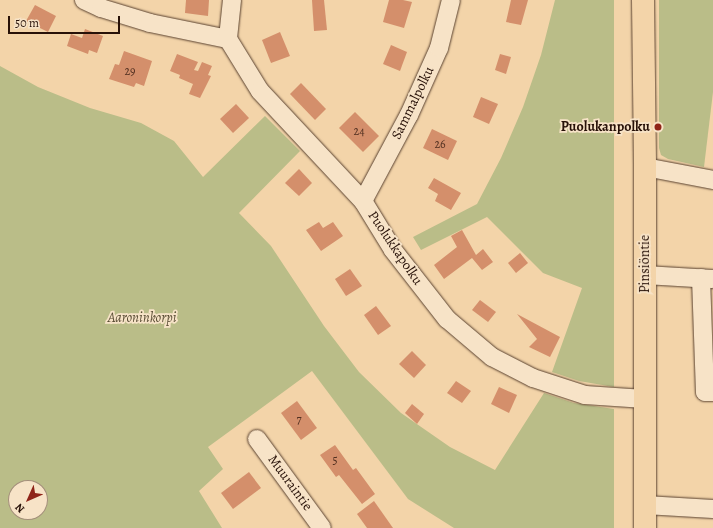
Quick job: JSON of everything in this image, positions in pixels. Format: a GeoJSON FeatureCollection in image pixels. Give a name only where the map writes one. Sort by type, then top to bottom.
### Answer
{"type":"FeatureCollection","features":[{"type":"Feature","properties":{"kind":"main road","name":"Pinsiöntie"},"geometry":{"type":"LineString","coordinates":[[643,0],[645,167],[645,528]]}},
{"type":"Feature","properties":{"kind":"street"},"geometry":{"type":"LineString","coordinates":[[84,0],[101,8],[150,23],[228,39],[232,0]]}},
{"type":"Feature","properties":{"kind":"street","name":"Sammalpolku"},"geometry":{"type":"LineString","coordinates":[[363,201],[409,115],[439,48],[451,0]]}},
{"type":"Feature","properties":{"kind":"street","name":"Puolukkapolku"},"geometry":{"type":"LineString","coordinates":[[228,39],[260,92],[363,201],[393,250],[446,319],[492,357],[533,378],[560,388],[585,394],[645,399]]}},
{"type":"Feature","properties":{"kind":"street"},"geometry":{"type":"LineString","coordinates":[[645,167],[713,180]]}},
{"type":"Feature","properties":{"kind":"street"},"geometry":{"type":"LineString","coordinates":[[645,275],[707,278],[705,392],[713,392]]}},
{"type":"Feature","properties":{"kind":"street","name":"Muuraintie"},"geometry":{"type":"LineString","coordinates":[[257,438],[322,528]]}},
{"type":"Feature","properties":{"kind":"street"},"geometry":{"type":"LineString","coordinates":[[645,505],[713,509]]}},
{"type":"Feature","properties":{"kind":"green space"},"geometry":{"type":"Polygon","coordinates":[[[555,0],[614,0],[614,387],[579,381],[552,372],[582,288],[543,273],[487,217],[421,250],[413,237],[477,204],[501,158],[523,107],[541,55],[555,0]]]}},
{"type":"Feature","properties":{"kind":"green space"},"geometry":{"type":"Polygon","coordinates":[[[659,0],[713,0],[713,92],[704,167],[668,159],[661,155],[659,148],[659,0]]]}},
{"type":"Feature","properties":{"kind":"green space","name":"Aaroninkorpi"},"geometry":{"type":"Polygon","coordinates":[[[0,66],[38,87],[90,108],[141,123],[174,141],[203,177],[265,116],[300,151],[239,213],[271,246],[324,326],[359,372],[401,413],[450,447],[495,470],[544,393],[574,403],[614,409],[614,528],[454,528],[408,499],[312,371],[208,447],[223,469],[199,491],[222,528],[0,528],[0,66]]]}},
{"type":"Feature","properties":{"kind":"building"},"geometry":{"type":"Polygon","coordinates":[[[186,0],[209,0],[208,16],[185,13],[186,0]]]}},
{"type":"Feature","properties":{"kind":"building"},"geometry":{"type":"Polygon","coordinates":[[[312,0],[324,0],[327,30],[314,31],[312,0]]]}},
{"type":"Feature","properties":{"kind":"building"},"geometry":{"type":"Polygon","coordinates":[[[389,0],[403,0],[412,2],[404,28],[383,22],[389,0]]]}},
{"type":"Feature","properties":{"kind":"building"},"geometry":{"type":"Polygon","coordinates":[[[511,0],[528,0],[521,25],[506,22],[511,0]]]}},
{"type":"Feature","properties":{"kind":"building"},"geometry":{"type":"Polygon","coordinates":[[[35,5],[56,16],[48,32],[26,21],[35,5]]]}},
{"type":"Feature","properties":{"kind":"building"},"geometry":{"type":"Polygon","coordinates":[[[85,29],[103,36],[97,53],[89,50],[88,54],[67,46],[71,34],[82,38],[85,29]]]}},
{"type":"Feature","properties":{"kind":"building"},"geometry":{"type":"Polygon","coordinates":[[[280,32],[290,56],[271,63],[262,40],[280,32]]]}},
{"type":"Feature","properties":{"kind":"building"},"geometry":{"type":"Polygon","coordinates":[[[391,45],[407,52],[400,71],[383,64],[391,45]]]}},
{"type":"Feature","properties":{"kind":"building"},"geometry":{"type":"Polygon","coordinates":[[[124,51],[152,61],[144,86],[136,83],[134,87],[109,79],[115,64],[119,65],[124,51]]]}},
{"type":"Feature","properties":{"kind":"building"},"geometry":{"type":"Polygon","coordinates":[[[177,54],[198,62],[194,70],[198,71],[202,62],[212,66],[208,75],[211,76],[200,98],[189,94],[193,84],[179,78],[180,75],[170,71],[177,54]]]}},
{"type":"Feature","properties":{"kind":"building"},"geometry":{"type":"Polygon","coordinates":[[[500,54],[511,57],[506,74],[495,70],[500,54]]]}},
{"type":"Feature","properties":{"kind":"building"},"geometry":{"type":"Polygon","coordinates":[[[301,83],[326,109],[315,120],[290,94],[301,83]]]}},
{"type":"Feature","properties":{"kind":"building"},"geometry":{"type":"Polygon","coordinates":[[[481,97],[498,104],[489,124],[473,117],[481,97]]]}},
{"type":"Feature","properties":{"kind":"building"},"geometry":{"type":"Polygon","coordinates":[[[236,104],[249,118],[233,133],[220,119],[236,104]]]}},
{"type":"Feature","properties":{"kind":"building"},"geometry":{"type":"Polygon","coordinates":[[[355,112],[379,136],[363,152],[339,128],[355,112]]]}},
{"type":"Feature","properties":{"kind":"building"},"geometry":{"type":"Polygon","coordinates":[[[432,129],[457,141],[448,160],[423,148],[432,129]]]}},
{"type":"Feature","properties":{"kind":"building"},"geometry":{"type":"Polygon","coordinates":[[[299,169],[312,183],[299,196],[285,183],[299,169]]]}},
{"type":"Feature","properties":{"kind":"building"},"geometry":{"type":"Polygon","coordinates":[[[434,178],[461,193],[451,210],[435,201],[438,194],[428,188],[434,178]]]}},
{"type":"Feature","properties":{"kind":"building"},"geometry":{"type":"Polygon","coordinates":[[[319,222],[323,228],[333,222],[343,236],[321,251],[306,230],[319,222]]]}},
{"type":"Feature","properties":{"kind":"building"},"geometry":{"type":"Polygon","coordinates":[[[462,230],[476,255],[483,249],[493,262],[482,270],[472,258],[444,279],[434,265],[457,247],[451,236],[462,230]]]}},
{"type":"Feature","properties":{"kind":"building"},"geometry":{"type":"Polygon","coordinates":[[[520,253],[528,263],[516,273],[508,263],[520,253]]]}},
{"type":"Feature","properties":{"kind":"building"},"geometry":{"type":"Polygon","coordinates":[[[350,269],[362,286],[346,296],[335,279],[350,269]]]}},
{"type":"Feature","properties":{"kind":"building"},"geometry":{"type":"Polygon","coordinates":[[[480,300],[496,312],[488,322],[472,310],[480,300]]]}},
{"type":"Feature","properties":{"kind":"building"},"geometry":{"type":"Polygon","coordinates":[[[376,306],[391,326],[378,335],[364,315],[376,306]]]}},
{"type":"Feature","properties":{"kind":"building"},"geometry":{"type":"Polygon","coordinates":[[[517,314],[560,337],[550,357],[529,347],[537,339],[517,314]]]}},
{"type":"Feature","properties":{"kind":"building"},"geometry":{"type":"Polygon","coordinates":[[[412,351],[426,365],[414,378],[399,364],[412,351]]]}},
{"type":"Feature","properties":{"kind":"building"},"geometry":{"type":"Polygon","coordinates":[[[456,381],[471,391],[462,403],[447,393],[456,381]]]}},
{"type":"Feature","properties":{"kind":"building"},"geometry":{"type":"Polygon","coordinates":[[[499,387],[517,395],[509,413],[491,404],[499,387]]]}},
{"type":"Feature","properties":{"kind":"building"},"geometry":{"type":"Polygon","coordinates":[[[297,401],[317,428],[301,440],[281,413],[297,401]]]}},
{"type":"Feature","properties":{"kind":"building"},"geometry":{"type":"Polygon","coordinates":[[[412,404],[424,414],[417,424],[405,413],[412,404]]]}},
{"type":"Feature","properties":{"kind":"building"},"geometry":{"type":"Polygon","coordinates":[[[335,445],[353,470],[356,468],[375,494],[362,504],[339,475],[336,477],[320,455],[335,445]]]}},
{"type":"Feature","properties":{"kind":"building"},"geometry":{"type":"Polygon","coordinates":[[[249,472],[261,488],[233,509],[221,493],[249,472]]]}},
{"type":"Feature","properties":{"kind":"building"},"geometry":{"type":"Polygon","coordinates":[[[374,501],[393,528],[367,528],[357,514],[374,501]]]}},
{"type":"Feature","properties":{"kind":"place","name":"Puolukanpolku"},"geometry":{"type":"Point","coordinates":[658,127]}}]}
